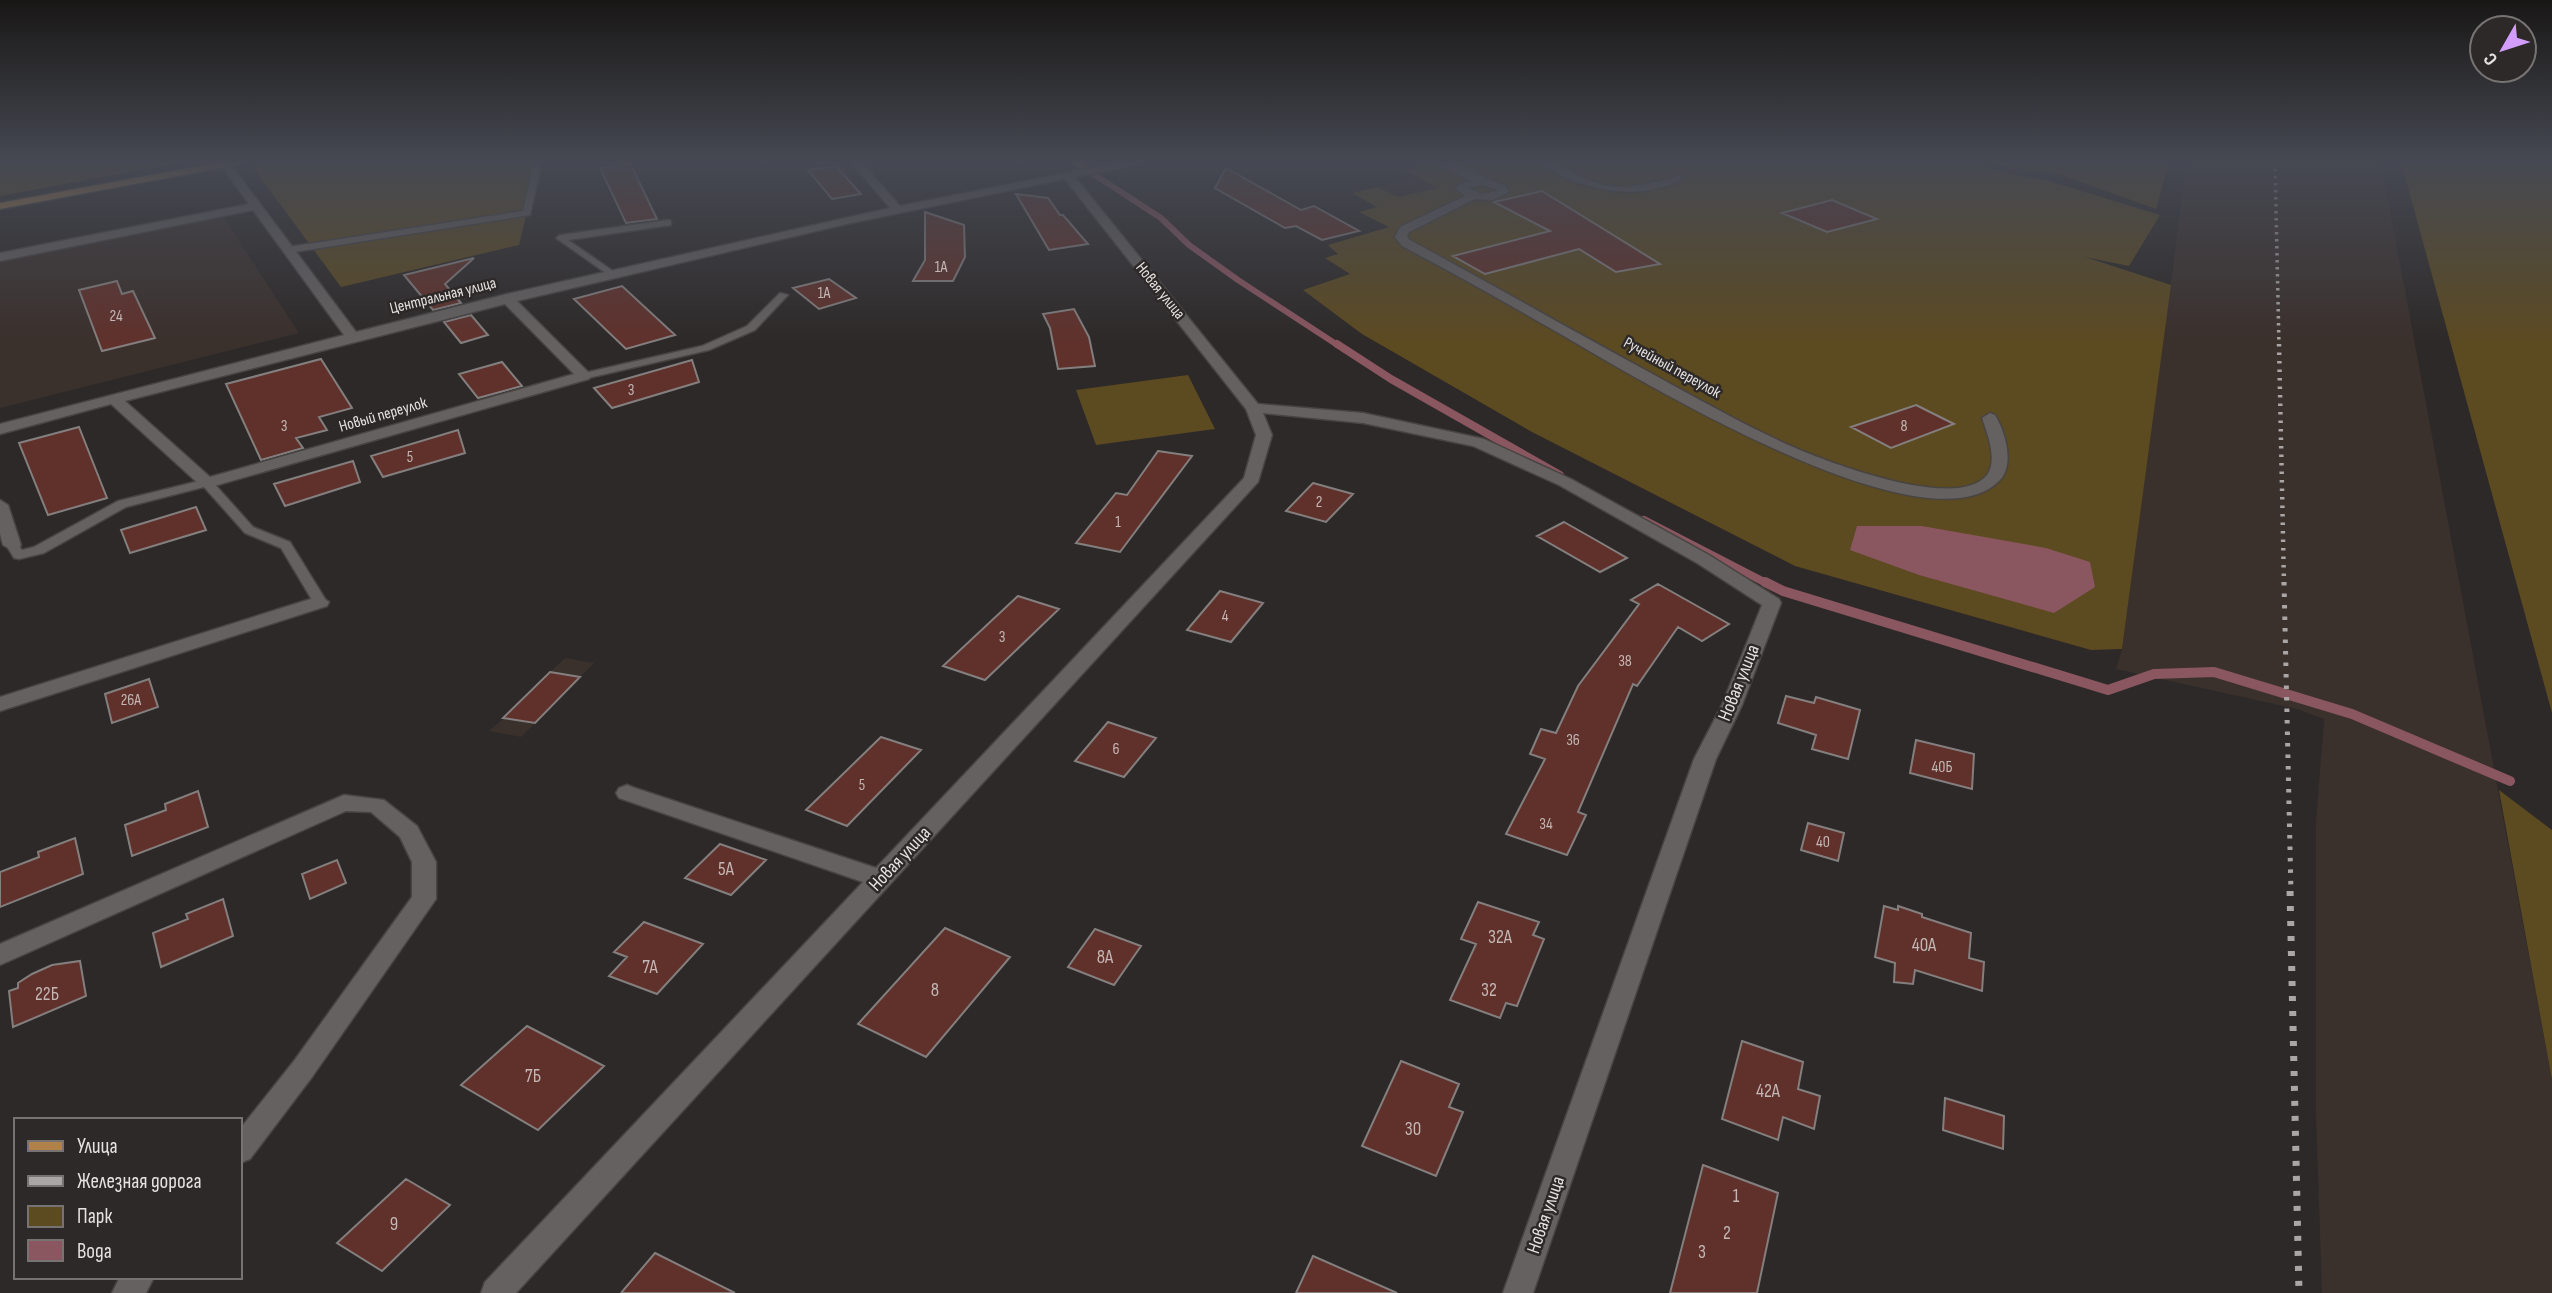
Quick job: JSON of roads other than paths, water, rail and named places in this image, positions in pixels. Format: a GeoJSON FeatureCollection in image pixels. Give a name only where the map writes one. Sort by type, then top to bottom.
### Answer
{"type":"FeatureCollection","features":[{"type":"Feature","properties":{"kind":"street"},"geometry":{"type":"LineString","coordinates":[[0,257],[174,222]]}},
{"type":"Feature","properties":{"kind":"street"},"geometry":{"type":"LineString","coordinates":[[268,222],[352,336]]}},
{"type":"Feature","properties":{"kind":"street","name":"Центральная улица"},"geometry":{"type":"LineString","coordinates":[[0,429],[352,336],[834,222]]}},
{"type":"Feature","properties":{"kind":"street","name":"Новая улица"},"geometry":{"type":"LineString","coordinates":[[496,1293],[1252,479],[1264,435],[1253,408],[1105,222]]}},
{"type":"Feature","properties":{"kind":"street","name":"Ручейный переулок"},"geometry":{"type":"LineString","coordinates":[[1418,222],[1404,230],[1401,237],[1406,243],[1777,446],[1857,477],[1909,489],[1953,493],[1980,490],[1995,476],[2000,452],[1990,418]]}},
{"type":"Feature","properties":{"kind":"street"},"geometry":{"type":"LineString","coordinates":[[507,298],[584,376]]}},
{"type":"Feature","properties":{"kind":"street","name":"Новый переулок"},"geometry":{"type":"LineString","coordinates":[[207,483],[584,376]]}},
{"type":"Feature","properties":{"kind":"street"},"geometry":{"type":"LineString","coordinates":[[114,399],[207,483]]}},
{"type":"Feature","properties":{"kind":"street","name":"Новая улица"},"geometry":{"type":"LineString","coordinates":[[1253,408],[1363,418],[1478,442],[1607,505],[1703,559],[1772,603],[1732,705],[1706,759],[1518,1293]]}},
{"type":"Feature","properties":{"kind":"street"},"geometry":{"type":"LineString","coordinates":[[0,505],[12,545]]}},
{"type":"Feature","properties":{"kind":"street"},"geometry":{"type":"LineString","coordinates":[[0,704],[320,602]]}},
{"type":"Feature","properties":{"kind":"street"},"geometry":{"type":"LineString","coordinates":[[627,793],[881,879]]}},
{"type":"Feature","properties":{"kind":"street"},"geometry":{"type":"LineString","coordinates":[[0,955],[344,803],[376,805],[409,832],[424,862],[424,899],[303,1069],[242,1147]]}},
{"type":"Feature","properties":{"kind":"lane"},"geometry":{"type":"LineString","coordinates":[[288,250],[467,222]]}},
{"type":"Feature","properties":{"kind":"lane"},"geometry":{"type":"LineString","coordinates":[[610,273],[560,238],[668,223]]}},
{"type":"Feature","properties":{"kind":"lane"},"geometry":{"type":"LineString","coordinates":[[584,376],[705,348],[751,328],[783,295]]}},
{"type":"Feature","properties":{"kind":"lane"},"geometry":{"type":"LineString","coordinates":[[12,545],[19,555],[39,550],[122,504],[207,483],[249,530],[286,545],[320,602]]}},
{"type":"Feature","properties":{"kind":"water"},"geometry":{"type":"Polygon","coordinates":[[[1857,526],[1922,526],[2046,548],[2090,562],[2095,587],[2054,613],[1919,575],[1850,550],[1857,526]]]}},
{"type":"Feature","properties":{"kind":"waterway"},"geometry":{"type":"LineString","coordinates":[[1166,222],[1189,245],[1238,280],[1339,346]]}},
{"type":"Feature","properties":{"kind":"waterway"},"geometry":{"type":"LineString","coordinates":[[1337,344],[1391,379],[1560,475]]}},
{"type":"Feature","properties":{"kind":"waterway"},"geometry":{"type":"LineString","coordinates":[[1644,520],[1768,584]]}},
{"type":"Feature","properties":{"kind":"waterway"},"geometry":{"type":"LineString","coordinates":[[1765,582],[1783,591],[2108,690],[2154,674],[2214,672],[2352,714],[2510,781]]}},
{"type":"Feature","properties":{"kind":"railway"},"geometry":{"type":"LineString","coordinates":[[2276,222],[2279,346]]}},
{"type":"Feature","properties":{"kind":"railway"},"geometry":{"type":"LineString","coordinates":[[2279,344],[2284,584]]}},
{"type":"Feature","properties":{"kind":"railway"},"geometry":{"type":"LineString","coordinates":[[2284,582],[2291,893]]}},
{"type":"Feature","properties":{"kind":"railway"},"geometry":{"type":"LineString","coordinates":[[2290,891],[2299,1293]]}}]}
